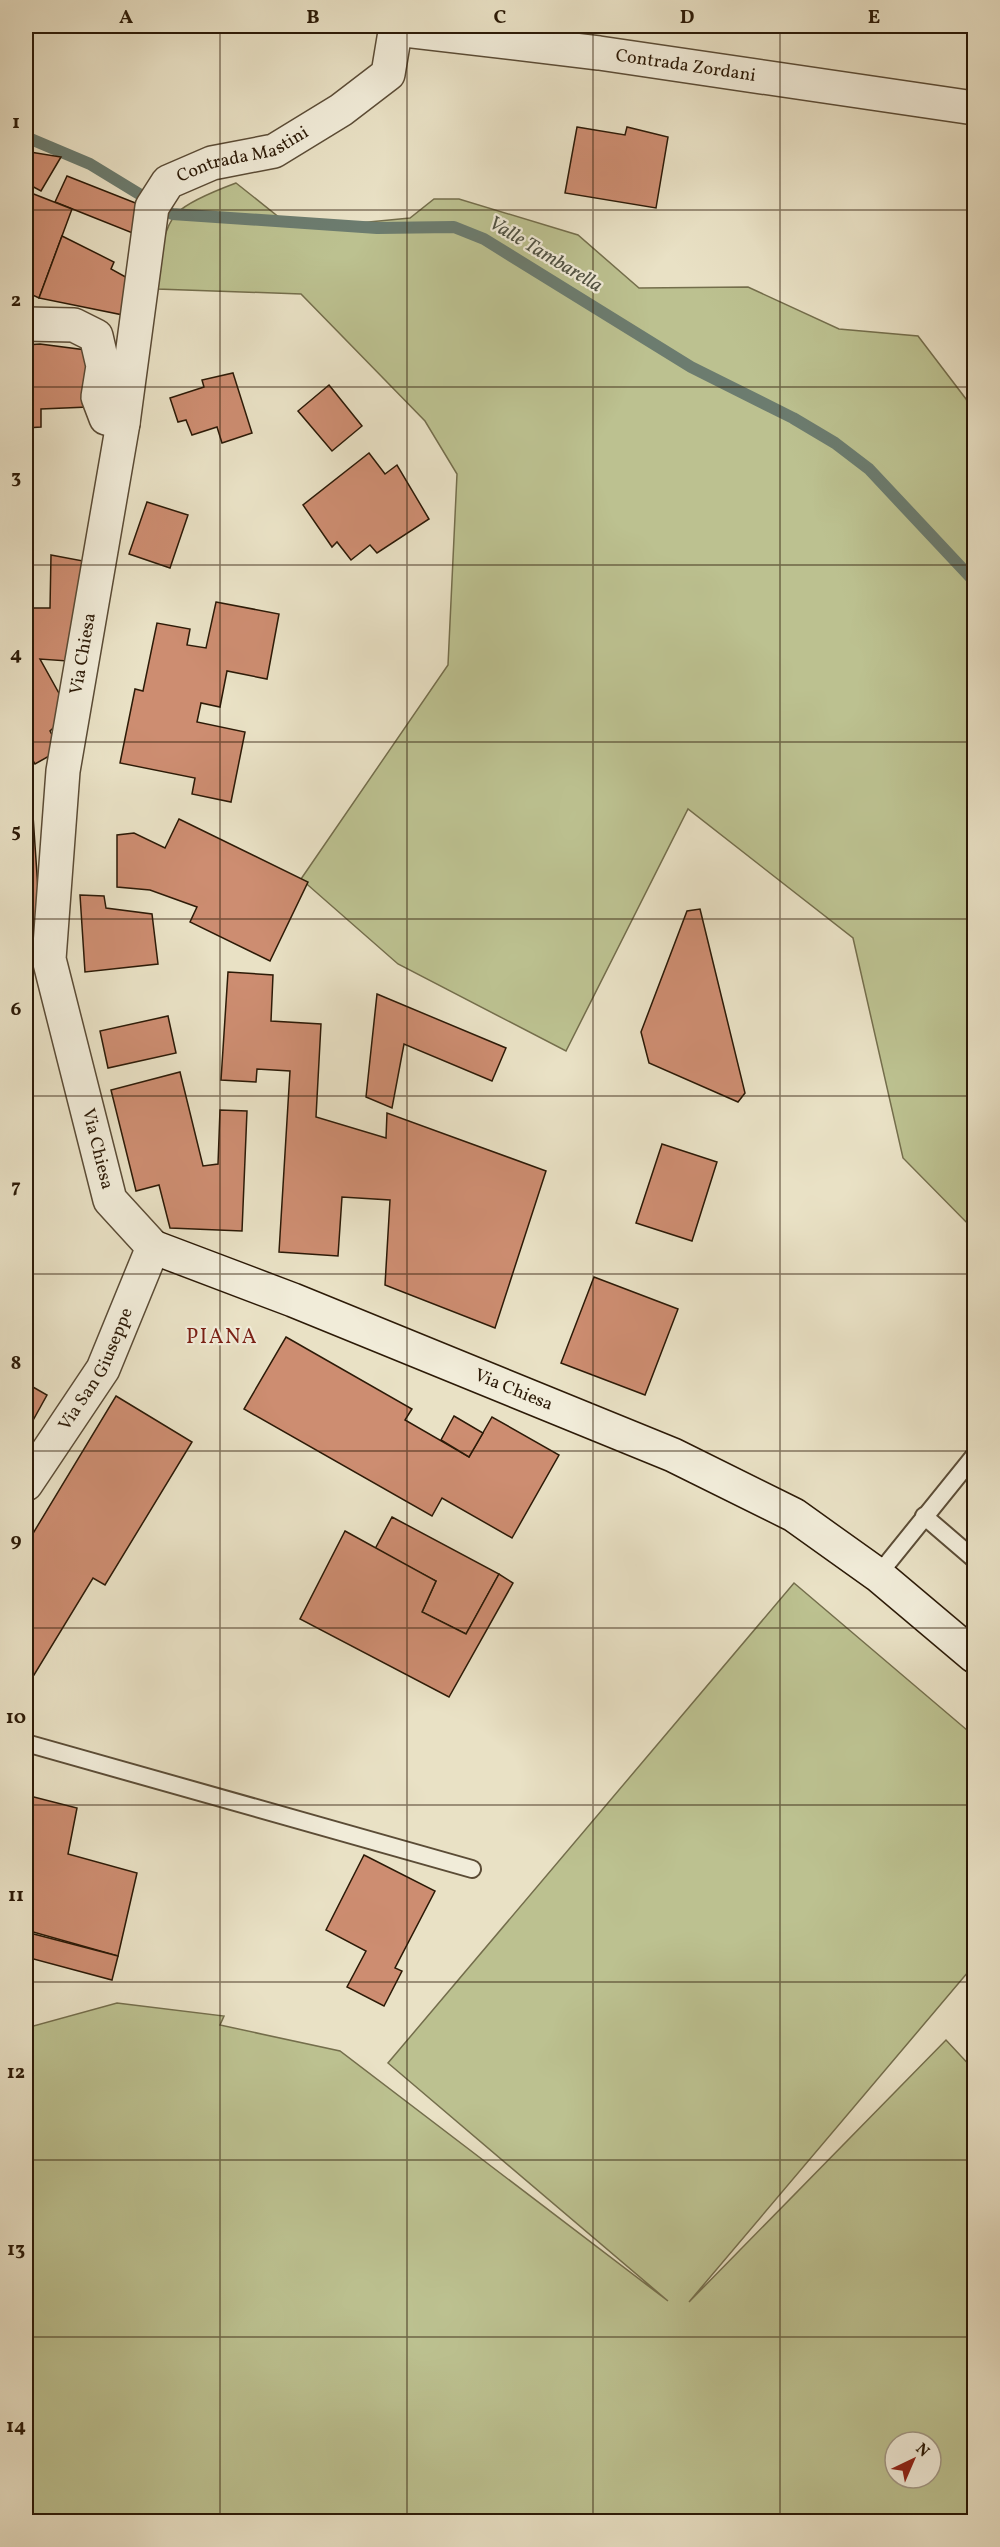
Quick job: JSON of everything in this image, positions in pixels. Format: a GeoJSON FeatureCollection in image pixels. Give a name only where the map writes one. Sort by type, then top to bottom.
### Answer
{"type":"FeatureCollection","features":[{"type":"Feature","properties":{"kind":"street","name":"Contrada Zordani"},"geometry":{"type":"LineString","coordinates":[[396,27],[599,53],[975,108]]}},
{"type":"Feature","properties":{"kind":"street","name":"Contrada Mastini"},"geometry":{"type":"LineString","coordinates":[[123,423],[152,207],[168,182],[212,163],[274,151],[340,110],[388,74],[396,27]]}},
{"type":"Feature","properties":{"kind":"street"},"geometry":{"type":"LineString","coordinates":[[26,324],[74,325],[96,336],[103,366],[98,397],[106,418],[123,423]]}},
{"type":"Feature","properties":{"kind":"street","name":"Via Chiesa"},"geometry":{"type":"LineString","coordinates":[[123,423],[63,771],[37,959],[110,1200],[153,1247],[304,1305],[673,1455],[794,1515],[878,1575],[975,1656]]}},
{"type":"Feature","properties":{"kind":"street","name":"Via San Giuseppe"},"geometry":{"type":"LineString","coordinates":[[26,1484],[103,1369],[153,1247]]}},
{"type":"Feature","properties":{"kind":"lane"},"geometry":{"type":"LineString","coordinates":[[878,1575],[975,1456]]}},
{"type":"Feature","properties":{"kind":"lane"},"geometry":{"type":"LineString","coordinates":[[924,1516],[975,1559]]}},
{"type":"Feature","properties":{"kind":"lane"},"geometry":{"type":"LineString","coordinates":[[26,1743],[472,1869]]}},
{"type":"Feature","properties":{"kind":"green space"},"geometry":{"type":"Polygon","coordinates":[[[236,183],[280,218],[348,224],[410,218],[434,199],[459,199],[578,235],[639,288],[748,287],[839,329],[918,336],[966,399],[974,416],[974,1230],[903,1158],[853,938],[688,809],[566,1051],[398,964],[301,879],[448,665],[457,474],[425,421],[301,294],[157,289],[164,239],[171,220],[189,204],[236,183]]]}},
{"type":"Feature","properties":{"kind":"green space"},"geometry":{"type":"Polygon","coordinates":[[[794,1583],[974,1736],[974,1965],[689,2302],[946,2040],[974,2070],[974,2521],[26,2521],[26,2028],[117,2003],[224,2016],[220,2025],[340,2051],[668,2301],[388,2063],[794,1583]]]}},
{"type":"Feature","properties":{"kind":"building"},"geometry":{"type":"Polygon","coordinates":[[[577,127],[625,135],[627,127],[668,137],[656,208],[565,193],[577,127]]]}},
{"type":"Feature","properties":{"kind":"building"},"geometry":{"type":"Polygon","coordinates":[[[30,152],[61,157],[41,191],[26,183],[26,160],[30,152]]]}},
{"type":"Feature","properties":{"kind":"building"},"geometry":{"type":"Polygon","coordinates":[[[67,176],[138,204],[135,234],[55,202],[67,176]]]}},
{"type":"Feature","properties":{"kind":"building"},"geometry":{"type":"Polygon","coordinates":[[[26,191],[72,209],[39,298],[26,292],[26,191]]]}},
{"type":"Feature","properties":{"kind":"building"},"geometry":{"type":"Polygon","coordinates":[[[62,236],[114,262],[111,269],[131,280],[128,316],[39,298],[62,236]]]}},
{"type":"Feature","properties":{"kind":"building"},"geometry":{"type":"Polygon","coordinates":[[[40,344],[86,350],[88,407],[41,409],[41,427],[26,428],[26,345],[40,344]]]}},
{"type":"Feature","properties":{"kind":"building"},"geometry":{"type":"Polygon","coordinates":[[[233,373],[252,433],[222,443],[217,427],[192,435],[186,420],[178,422],[170,398],[204,387],[202,380],[233,373]]]}},
{"type":"Feature","properties":{"kind":"building"},"geometry":{"type":"Polygon","coordinates":[[[329,385],[362,426],[332,451],[298,411],[329,385]]]}},
{"type":"Feature","properties":{"kind":"building"},"geometry":{"type":"Polygon","coordinates":[[[369,453],[385,474],[397,465],[429,519],[377,553],[370,545],[351,560],[337,542],[332,547],[303,505],[369,453]]]}},
{"type":"Feature","properties":{"kind":"building"},"geometry":{"type":"Polygon","coordinates":[[[147,502],[188,515],[170,568],[129,554],[147,502]]]}},
{"type":"Feature","properties":{"kind":"building"},"geometry":{"type":"Polygon","coordinates":[[[51,555],[94,563],[82,662],[40,659],[70,713],[50,731],[60,750],[35,764],[26,748],[26,608],[50,608],[51,555]]]}},
{"type":"Feature","properties":{"kind":"building"},"geometry":{"type":"Polygon","coordinates":[[[216,602],[279,614],[267,679],[227,671],[220,707],[201,703],[197,722],[245,732],[231,802],[192,794],[195,778],[120,763],[135,689],[143,691],[157,623],[190,629],[187,645],[206,648],[216,602]]]}},
{"type":"Feature","properties":{"kind":"building"},"geometry":{"type":"Polygon","coordinates":[[[26,786],[31,786],[40,919],[26,920],[26,786]]]}},
{"type":"Feature","properties":{"kind":"building"},"geometry":{"type":"Polygon","coordinates":[[[179,819],[308,882],[270,961],[190,922],[197,907],[150,890],[117,887],[117,835],[134,833],[165,848],[179,819]]]}},
{"type":"Feature","properties":{"kind":"building"},"geometry":{"type":"Polygon","coordinates":[[[80,895],[104,896],[106,908],[152,914],[158,964],[85,972],[80,895]]]}},
{"type":"Feature","properties":{"kind":"building"},"geometry":{"type":"Polygon","coordinates":[[[700,909],[745,1093],[738,1102],[649,1063],[641,1032],[687,911],[700,909]]]}},
{"type":"Feature","properties":{"kind":"building"},"geometry":{"type":"Polygon","coordinates":[[[228,972],[273,975],[271,1021],[321,1024],[316,1117],[386,1138],[387,1113],[546,1171],[495,1328],[385,1285],[390,1200],[342,1197],[338,1256],[279,1252],[290,1071],[257,1069],[256,1082],[221,1080],[228,972]]]}},
{"type":"Feature","properties":{"kind":"building"},"geometry":{"type":"Polygon","coordinates":[[[377,994],[506,1048],[492,1081],[404,1044],[392,1108],[366,1097],[377,994]]]}},
{"type":"Feature","properties":{"kind":"building"},"geometry":{"type":"Polygon","coordinates":[[[168,1016],[176,1053],[108,1068],[100,1031],[168,1016]]]}},
{"type":"Feature","properties":{"kind":"building"},"geometry":{"type":"Polygon","coordinates":[[[180,1072],[203,1166],[218,1164],[220,1110],[247,1111],[242,1231],[170,1228],[159,1185],[136,1191],[111,1090],[180,1072]]]}},
{"type":"Feature","properties":{"kind":"building"},"geometry":{"type":"Polygon","coordinates":[[[662,1144],[717,1162],[692,1241],[636,1223],[662,1144]]]}},
{"type":"Feature","properties":{"kind":"building"},"geometry":{"type":"Polygon","coordinates":[[[594,1277],[678,1309],[645,1395],[561,1363],[594,1277]]]}},
{"type":"Feature","properties":{"kind":"building"},"geometry":{"type":"Polygon","coordinates":[[[286,1337],[412,1409],[405,1420],[469,1457],[492,1417],[559,1455],[512,1538],[442,1498],[432,1516],[244,1409],[286,1337]]]}},
{"type":"Feature","properties":{"kind":"building"},"geometry":{"type":"Polygon","coordinates":[[[26,1383],[47,1395],[26,1433],[26,1383]]]}},
{"type":"Feature","properties":{"kind":"building"},"geometry":{"type":"Polygon","coordinates":[[[116,1396],[192,1442],[105,1585],[93,1578],[34,1675],[26,1670],[26,1545],[116,1396]]]}},
{"type":"Feature","properties":{"kind":"building"},"geometry":{"type":"Polygon","coordinates":[[[454,1416],[483,1433],[469,1457],[441,1440],[454,1416]]]}},
{"type":"Feature","properties":{"kind":"building"},"geometry":{"type":"Polygon","coordinates":[[[392,1517],[499,1574],[466,1634],[422,1612],[436,1581],[375,1549],[392,1517]]]}},
{"type":"Feature","properties":{"kind":"building"},"geometry":{"type":"Polygon","coordinates":[[[345,1531],[436,1581],[422,1612],[466,1634],[499,1574],[513,1583],[449,1697],[300,1619],[345,1531]]]}},
{"type":"Feature","properties":{"kind":"building"},"geometry":{"type":"Polygon","coordinates":[[[26,1795],[77,1808],[68,1854],[137,1873],[118,1956],[26,1930],[26,1795]]]}},
{"type":"Feature","properties":{"kind":"building"},"geometry":{"type":"Polygon","coordinates":[[[364,1855],[435,1891],[395,1968],[402,1971],[384,2006],[347,1987],[366,1951],[326,1930],[364,1855]]]}},
{"type":"Feature","properties":{"kind":"building"},"geometry":{"type":"Polygon","coordinates":[[[26,1932],[118,1956],[112,1980],[26,1957],[26,1932]]]}},
{"type":"Feature","properties":{"kind":"waterway","name":"Valle Tambarella"},"geometry":{"type":"LineString","coordinates":[[26,137],[90,164],[172,214],[377,228],[454,227],[484,239],[691,367],[793,418],[835,443],[869,469],[974,581]]}},
{"type":"Feature","properties":{"kind":"district","name":"PIANA"},"geometry":{"type":"Point","coordinates":[222,1337]}}]}
